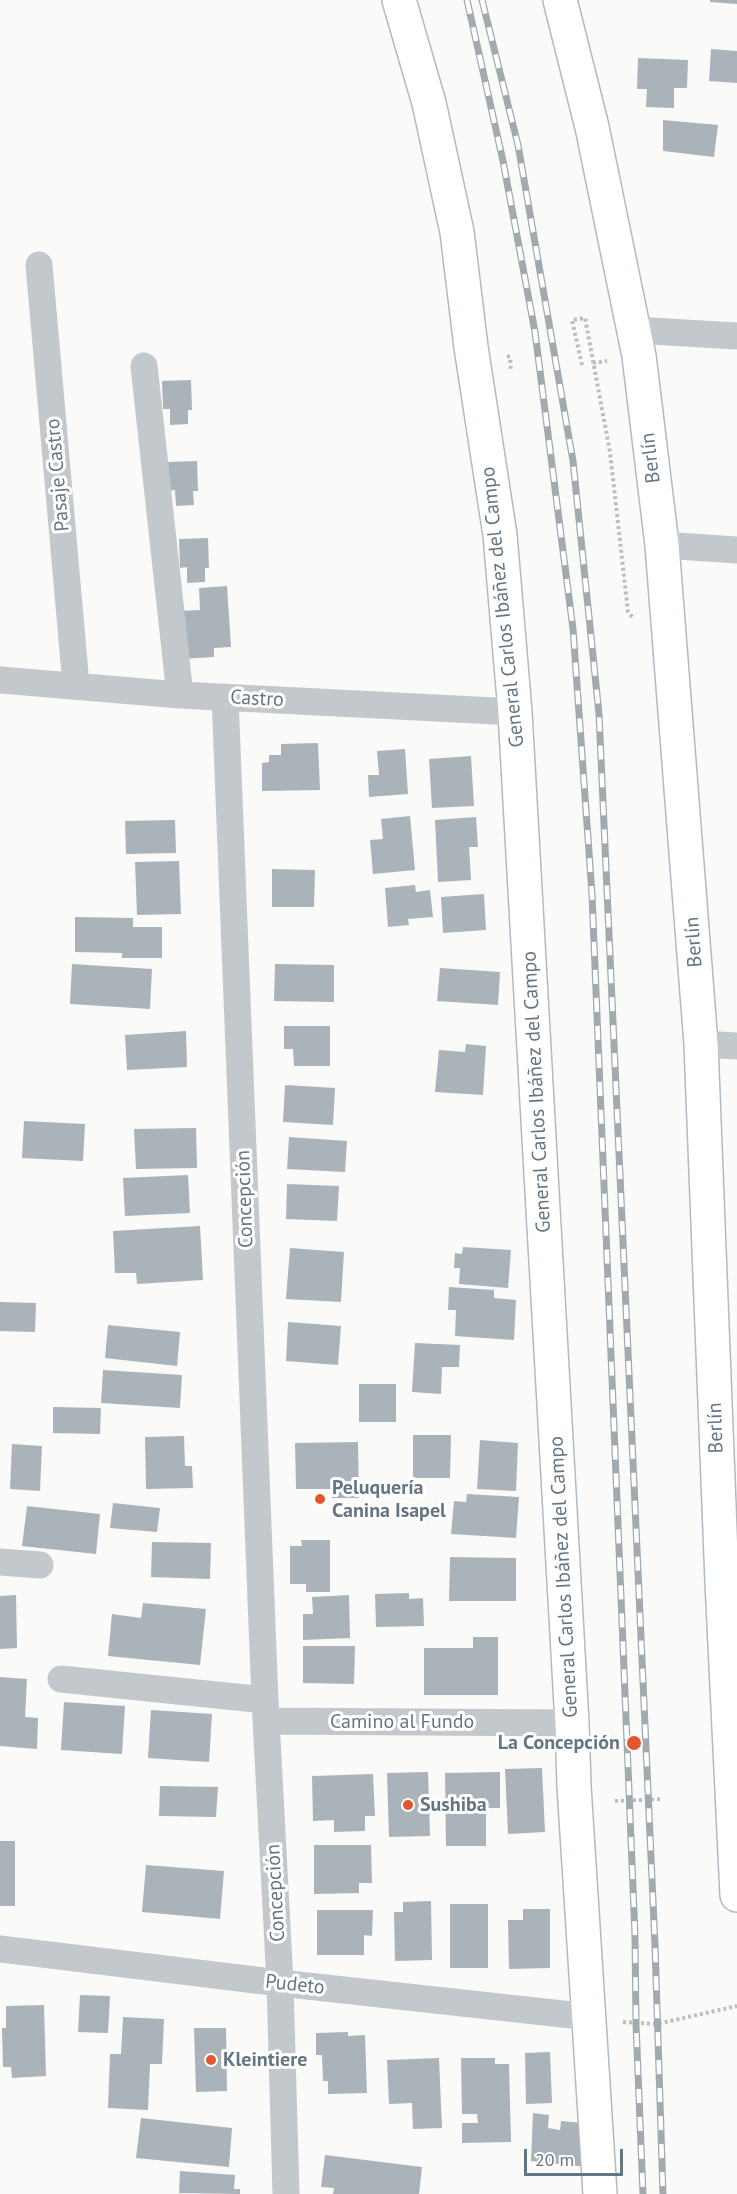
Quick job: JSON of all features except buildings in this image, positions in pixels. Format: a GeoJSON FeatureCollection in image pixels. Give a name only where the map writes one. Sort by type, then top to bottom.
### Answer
{"type":"FeatureCollection","features":[{"type":"Feature","properties":{"kind":"street","name":"General Carlos Ibáñez del Campo"},"geometry":{"type":"LineString","coordinates":[[399,0],[429,104],[457,232],[471,347],[500,535],[515,712],[573,1723],[574,1786],[600,2194]]}},
{"type":"Feature","properties":{"kind":"street","name":"Berlín"},"geometry":{"type":"LineString","coordinates":[[560,0],[592,127],[639,356],[662,545],[701,1044],[730,1582],[737,1895]]}},
{"type":"Feature","properties":{"kind":"street","name":"Pasaje Castro"},"geometry":{"type":"LineString","coordinates":[[39,265],[76,685]]}},
{"type":"Feature","properties":{"kind":"street"},"geometry":{"type":"LineString","coordinates":[[634,330],[737,336]]}},
{"type":"Feature","properties":{"kind":"street"},"geometry":{"type":"LineString","coordinates":[[144,366],[180,695]]}},
{"type":"Feature","properties":{"kind":"street"},"geometry":{"type":"LineString","coordinates":[[662,545],[737,550]]}},
{"type":"Feature","properties":{"kind":"street","name":"Castro"},"geometry":{"type":"LineString","coordinates":[[0,680],[180,695],[515,712]]}},
{"type":"Feature","properties":{"kind":"street","name":"Concepción"},"geometry":{"type":"LineString","coordinates":[[225,697],[266,1710],[280,1983],[286,2194]]}},
{"type":"Feature","properties":{"kind":"street"},"geometry":{"type":"LineString","coordinates":[[701,1044],[737,1046]]}},
{"type":"Feature","properties":{"kind":"street"},"geometry":{"type":"LineString","coordinates":[[0,1562],[40,1565]]}},
{"type":"Feature","properties":{"kind":"street"},"geometry":{"type":"LineString","coordinates":[[61,1679],[266,1710]]}},
{"type":"Feature","properties":{"kind":"street","name":"Camino al Fundo"},"geometry":{"type":"LineString","coordinates":[[266,1710],[573,1723]]}},
{"type":"Feature","properties":{"kind":"street","name":"Pudeto"},"geometry":{"type":"LineString","coordinates":[[0,1949],[590,2017]]}},
{"type":"Feature","properties":{"kind":"path"},"geometry":{"type":"LineString","coordinates":[[582,365],[572,320],[585,318],[610,452],[628,612],[636,621]]}},
{"type":"Feature","properties":{"kind":"path"},"geometry":{"type":"LineString","coordinates":[[615,1801],[663,1799]]}},
{"type":"Feature","properties":{"kind":"path"},"geometry":{"type":"LineString","coordinates":[[590,2017],[636,2024],[657,2024],[737,2006]]}},
{"type":"Feature","properties":{"kind":"railway"},"geometry":{"type":"LineString","coordinates":[[467,0],[503,161],[535,332],[573,629],[592,894],[635,1936],[643,2194]]}},
{"type":"Feature","properties":{"kind":"railway"},"geometry":{"type":"LineString","coordinates":[[482,0],[518,145],[573,461],[599,714],[655,1945],[663,2194]]}},
{"type":"Feature","properties":{"kind":"place","name":"Peluquería Canina Isapel"},"geometry":{"type":"Point","coordinates":[320,1499]}},
{"type":"Feature","properties":{"kind":"place","name":"La Concepción"},"geometry":{"type":"Point","coordinates":[634,1743]}},
{"type":"Feature","properties":{"kind":"place","name":"Sushiba"},"geometry":{"type":"Point","coordinates":[408,1805]}},
{"type":"Feature","properties":{"kind":"place","name":"Kleintiere"},"geometry":{"type":"Point","coordinates":[211,2060]}}]}
